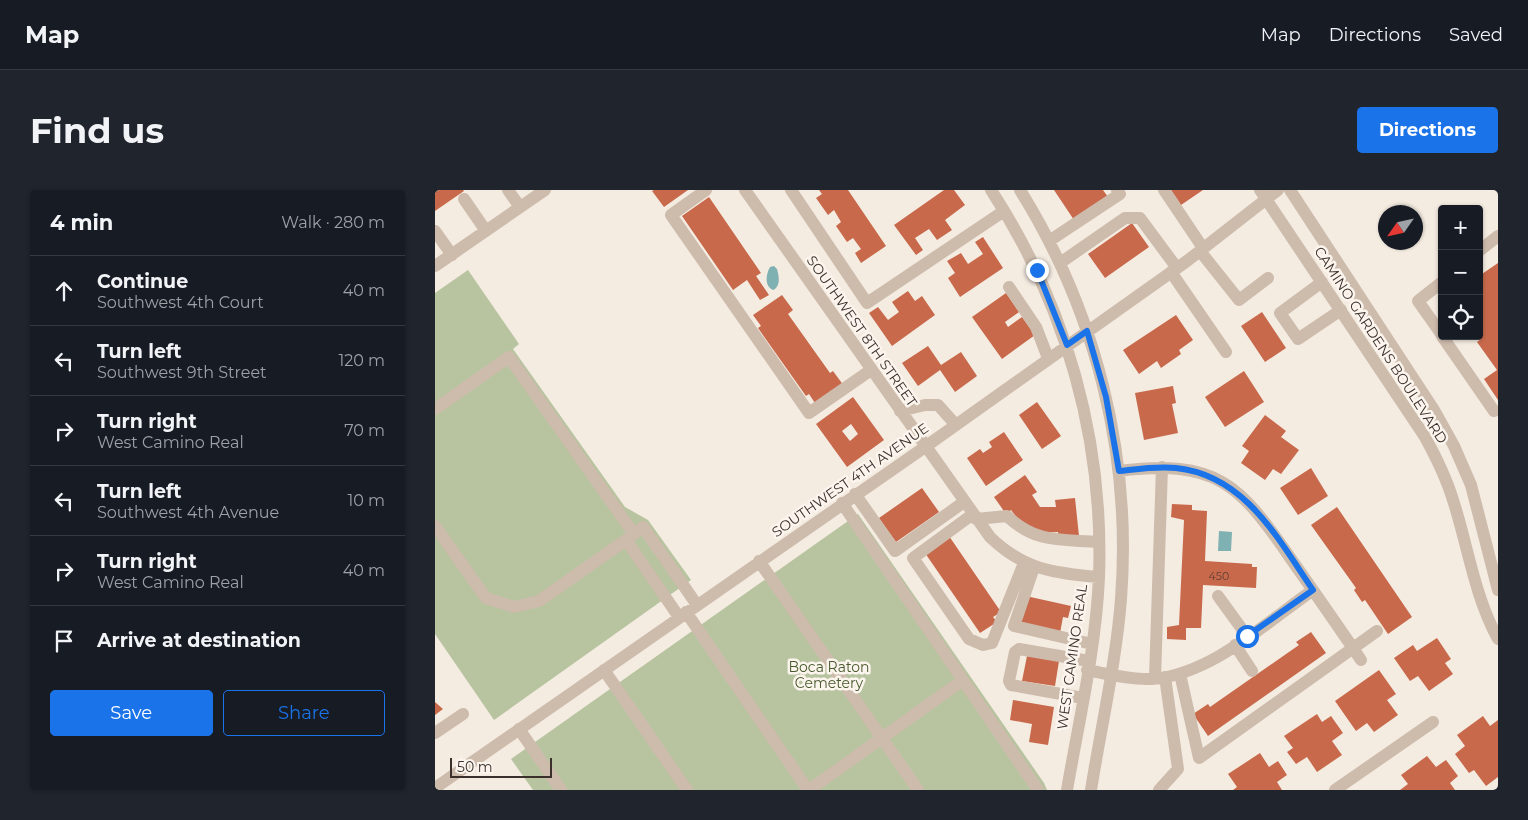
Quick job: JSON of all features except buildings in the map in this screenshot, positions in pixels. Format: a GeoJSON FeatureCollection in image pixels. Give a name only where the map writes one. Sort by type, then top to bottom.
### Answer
{"type":"FeatureCollection","features":[{"type":"Feature","properties":{"kind":"street"},"geometry":{"type":"LineString","coordinates":[[508,190],[520,207]]}},
{"type":"Feature","properties":{"kind":"street"},"geometry":{"type":"LineString","coordinates":[[435,266],[545,190]]}},
{"type":"Feature","properties":{"kind":"street"},"geometry":{"type":"LineString","coordinates":[[706,190],[671,216],[809,413],[871,370]]}},
{"type":"Feature","properties":{"kind":"street","name":"SOUTHWEST 8TH STREET"},"geometry":{"type":"LineString","coordinates":[[745,190],[964,502],[1000,547],[1029,565],[1051,572],[1099,578]]}},
{"type":"Feature","properties":{"kind":"street"},"geometry":{"type":"LineString","coordinates":[[791,190],[867,303],[1004,211]]}},
{"type":"Feature","properties":{"kind":"street","name":"WEST CAMINO REAL"},"geometry":{"type":"LineString","coordinates":[[991,190],[1037,270],[1067,345],[1079,385],[1090,439],[1096,486],[1099,578],[1092,644],[1067,790]]}},
{"type":"Feature","properties":{"kind":"street"},"geometry":{"type":"LineString","coordinates":[[1019,190],[1060,263],[1087,331],[1106,397],[1119,471],[1123,575],[1119,625],[1091,790]]}},
{"type":"Feature","properties":{"kind":"street"},"geometry":{"type":"LineString","coordinates":[[1049,241],[1120,194],[1117,190]]}},
{"type":"Feature","properties":{"kind":"street"},"geometry":{"type":"LineString","coordinates":[[1164,190],[1201,250],[1239,300],[1268,278]]}},
{"type":"Feature","properties":{"kind":"street","name":"SOUTHWEST 4TH AVENUE"},"geometry":{"type":"LineString","coordinates":[[435,788],[925,447],[1174,270],[1201,250],[1263,194],[1278,190]]}},
{"type":"Feature","properties":{"kind":"street","name":"CAMINO GARDENS BOULEVARD"},"geometry":{"type":"LineString","coordinates":[[1290,190],[1413,382],[1433,410],[1454,446],[1471,485],[1498,590]]}},
{"type":"Feature","properties":{"kind":"street","name":"CAMINO GARDENS BOULEVARD"},"geometry":{"type":"LineString","coordinates":[[1263,194],[1425,436],[1443,472],[1453,500],[1477,589],[1498,639]]}},
{"type":"Feature","properties":{"kind":"street"},"geometry":{"type":"LineString","coordinates":[[464,199],[485,231]]}},
{"type":"Feature","properties":{"kind":"street"},"geometry":{"type":"LineString","coordinates":[[1060,263],[1125,218],[1140,218],[1226,352]]}},
{"type":"Feature","properties":{"kind":"street"},"geometry":{"type":"LineString","coordinates":[[435,231],[452,255]]}},
{"type":"Feature","properties":{"kind":"street"},"geometry":{"type":"LineString","coordinates":[[1480,250],[1498,236]]}},
{"type":"Feature","properties":{"kind":"street"},"geometry":{"type":"LineString","coordinates":[[1322,282],[1280,314],[1298,339],[1341,310]]}},
{"type":"Feature","properties":{"kind":"street"},"geometry":{"type":"LineString","coordinates":[[1332,296],[1351,284]]}},
{"type":"Feature","properties":{"kind":"street"},"geometry":{"type":"LineString","coordinates":[[1438,285],[1418,301],[1438,330]]}},
{"type":"Feature","properties":{"kind":"street"},"geometry":{"type":"LineString","coordinates":[[1009,287],[1036,327],[1048,358]]}},
{"type":"Feature","properties":{"kind":"street"},"geometry":{"type":"LineString","coordinates":[[1445,340],[1494,412]]}},
{"type":"Feature","properties":{"kind":"street"},"geometry":{"type":"LineString","coordinates":[[435,409],[509,357],[682,615],[809,790],[963,680]]}},
{"type":"Feature","properties":{"kind":"street"},"geometry":{"type":"LineString","coordinates":[[1397,392],[1413,382]]}},
{"type":"Feature","properties":{"kind":"street"},"geometry":{"type":"LineString","coordinates":[[900,411],[925,405],[938,405],[956,425]]}},
{"type":"Feature","properties":{"kind":"street"},"geometry":{"type":"LineString","coordinates":[[1119,471],[1162,467],[1177,468],[1206,475],[1245,498],[1265,521],[1361,660]]}},
{"type":"Feature","properties":{"kind":"street"},"geometry":{"type":"LineString","coordinates":[[1159,790],[1178,768],[1160,678],[1162,467]]}},
{"type":"Feature","properties":{"kind":"street"},"geometry":{"type":"LineString","coordinates":[[855,494],[895,551],[964,502]]}},
{"type":"Feature","properties":{"kind":"street"},"geometry":{"type":"LineString","coordinates":[[842,503],[1038,790]]}},
{"type":"Feature","properties":{"kind":"street"},"geometry":{"type":"LineString","coordinates":[[1029,565],[992,643],[983,645],[969,639],[913,558],[975,517],[1007,516],[1023,530],[1043,538],[1099,542]]}},
{"type":"Feature","properties":{"kind":"street"},"geometry":{"type":"LineString","coordinates":[[435,526],[486,598],[514,606],[539,601],[643,527],[697,605]]}},
{"type":"Feature","properties":{"kind":"street"},"geometry":{"type":"LineString","coordinates":[[759,561],[918,790]]}},
{"type":"Feature","properties":{"kind":"street"},"geometry":{"type":"LineString","coordinates":[[1029,565],[1014,626],[1092,644]]}},
{"type":"Feature","properties":{"kind":"street"},"geometry":{"type":"LineString","coordinates":[[1083,698],[1011,685],[1009,681],[1015,652],[1019,649],[1088,666],[1111,674],[1160,678],[1180,674],[1208,663],[1313,590]]}},
{"type":"Feature","properties":{"kind":"street"},"geometry":{"type":"LineString","coordinates":[[1218,596],[1247,636]]}},
{"type":"Feature","properties":{"kind":"street"},"geometry":{"type":"LineString","coordinates":[[1180,674],[1199,758],[1377,631]]}},
{"type":"Feature","properties":{"kind":"street"},"geometry":{"type":"LineString","coordinates":[[1235,645],[1252,671]]}},
{"type":"Feature","properties":{"kind":"street"},"geometry":{"type":"LineString","coordinates":[[604,670],[687,790]]}},
{"type":"Feature","properties":{"kind":"street"},"geometry":{"type":"LineString","coordinates":[[435,733],[463,714]]}},
{"type":"Feature","properties":{"kind":"street"},"geometry":{"type":"LineString","coordinates":[[1335,790],[1433,722]]}},
{"type":"Feature","properties":{"kind":"street"},"geometry":{"type":"LineString","coordinates":[[519,729],[561,790]]}},
{"type":"Feature","properties":{"kind":"green space"},"geometry":{"type":"Polygon","coordinates":[[[468,270],[519,344],[513,349],[625,507],[648,520],[691,580],[494,720],[435,634],[435,293],[468,270]]]}},
{"type":"Feature","properties":{"kind":"green space","name":"Boca Raton Cemetery"},"geometry":{"type":"Polygon","coordinates":[[[858,514],[1047,790],[533,790],[511,759],[858,514]]]}},
{"type":"Feature","properties":{"kind":"water"},"geometry":{"type":"Polygon","coordinates":[[[774,266],[777,269],[779,281],[773,290],[768,286],[767,280],[770,267],[774,266]]]}},
{"type":"Feature","properties":{"kind":"water"},"geometry":{"type":"Polygon","coordinates":[[[1219,531],[1232,532],[1231,551],[1218,551],[1219,531]]]}},
{"type":"Feature","properties":{"kind":"route"},"geometry":{"type":"LineString","coordinates":[[1037,270],[1067,345],[1087,331],[1099,367],[1106,397],[1119,471],[1141,468],[1177,468],[1192,470],[1220,481],[1245,498],[1255,509],[1313,590],[1247,636]]}}]}
